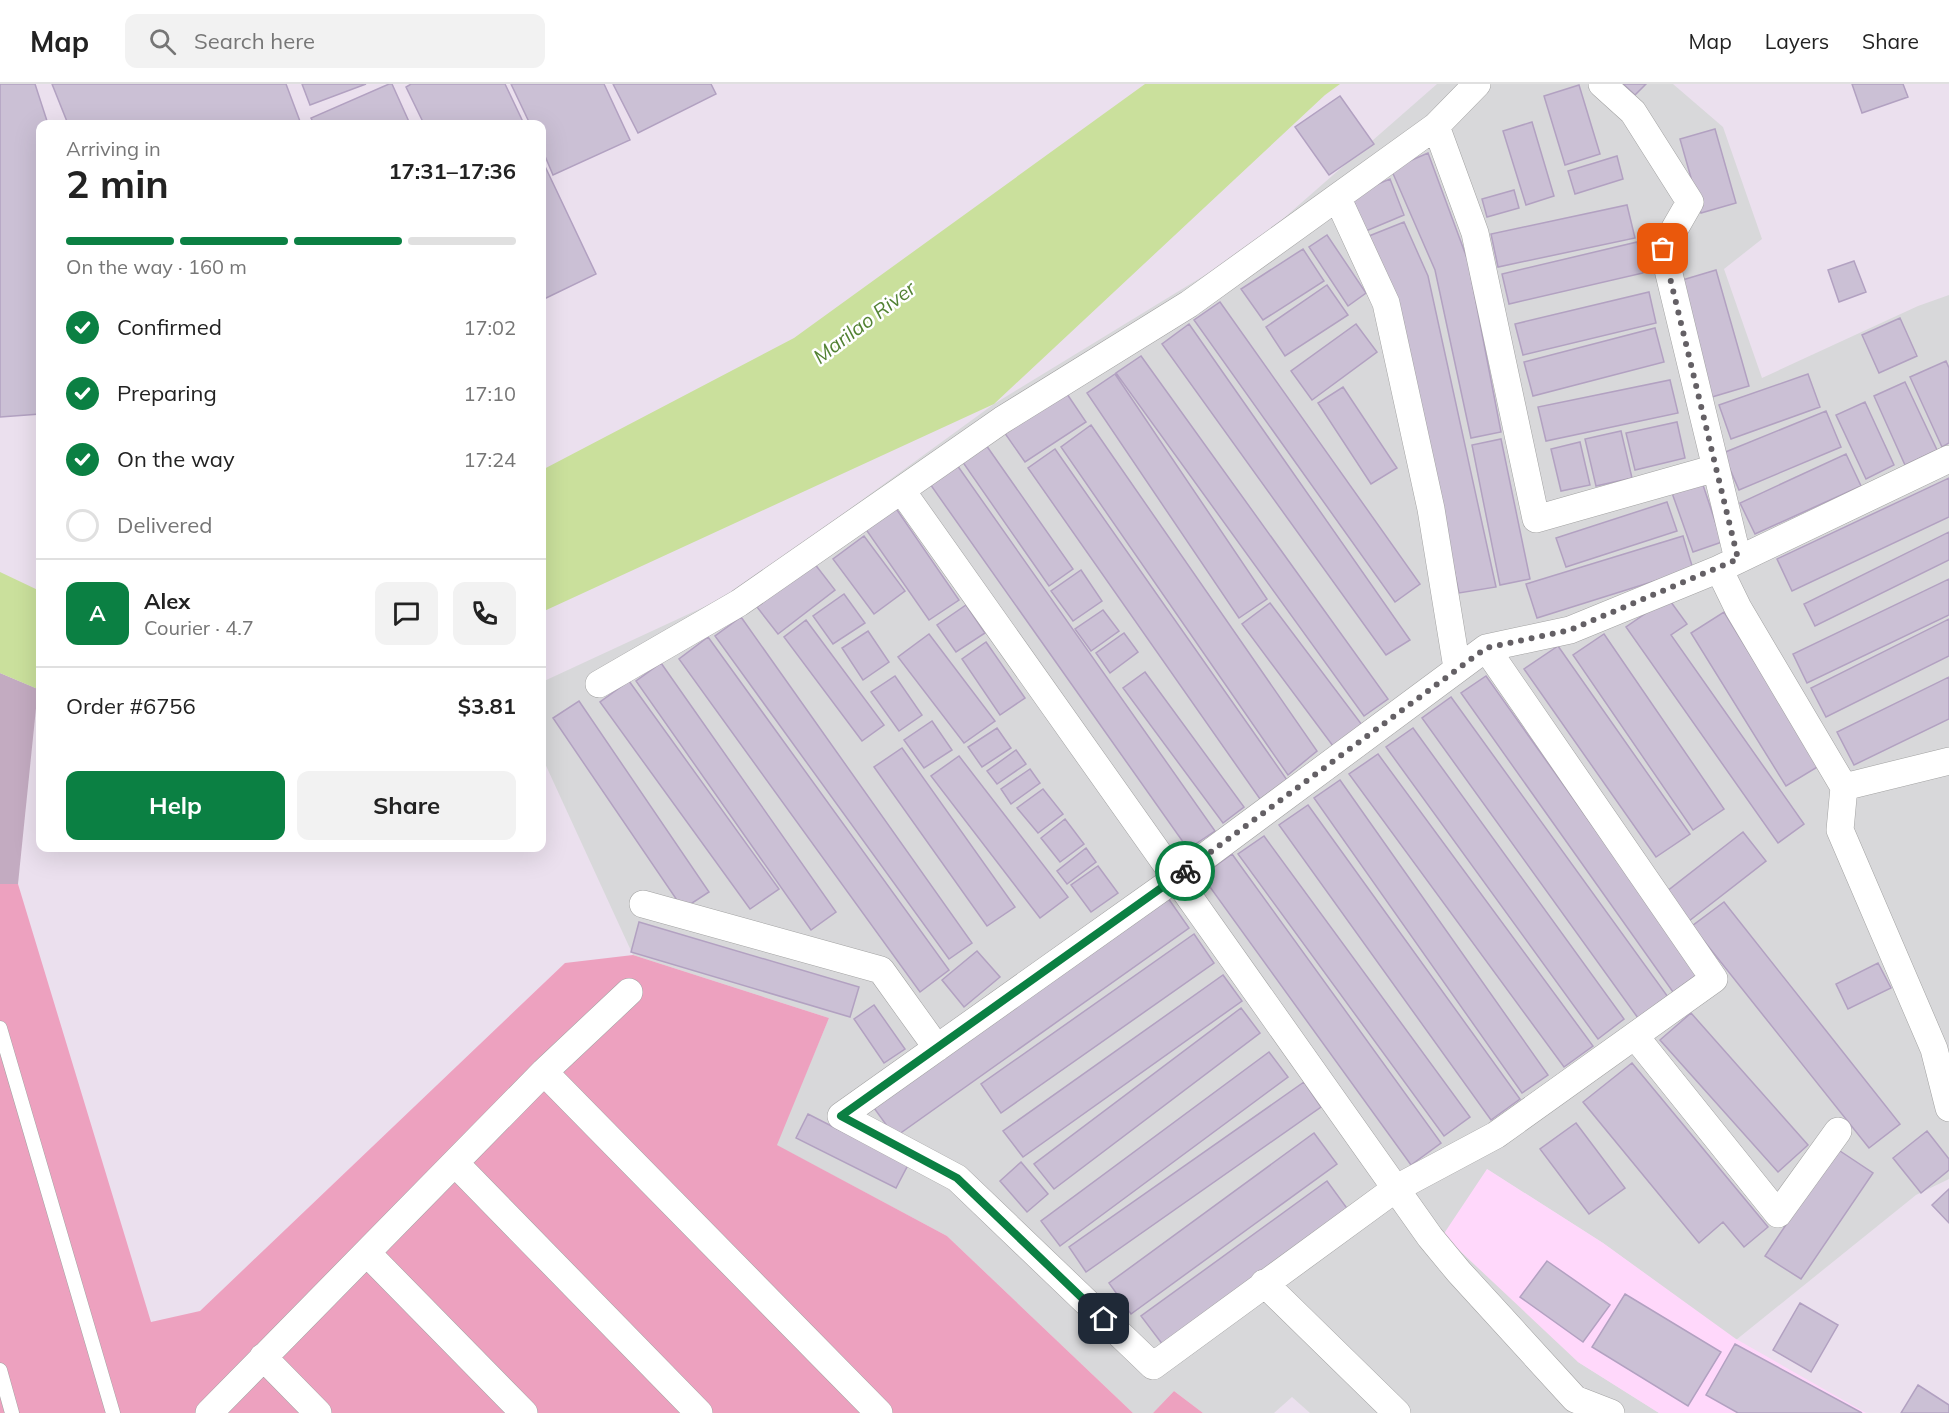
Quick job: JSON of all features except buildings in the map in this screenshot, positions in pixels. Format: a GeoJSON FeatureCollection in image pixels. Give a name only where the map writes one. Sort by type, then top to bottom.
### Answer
{"type":"FeatureCollection","features":[{"type":"Feature","properties":{"kind":"street"},"geometry":{"type":"LineString","coordinates":[[599,684],[739,603],[902,492],[1002,420],[1189,304],[1338,199],[1436,126],[1477,84]]}},
{"type":"Feature","properties":{"kind":"street"},"geometry":{"type":"LineString","coordinates":[[1602,84],[1633,112],[1690,202],[1663,249],[1716,468],[1729,564],[1738,608],[1844,787],[1840,830],[1934,1049],[1949,1108]]}},
{"type":"Feature","properties":{"kind":"street"},"geometry":{"type":"LineString","coordinates":[[1436,126],[1474,233],[1536,519],[1716,468]]}},
{"type":"Feature","properties":{"kind":"street"},"geometry":{"type":"LineString","coordinates":[[1338,199],[1386,303],[1431,508],[1457,668]]}},
{"type":"Feature","properties":{"kind":"street"},"geometry":{"type":"LineString","coordinates":[[1486,648],[1714,979],[1496,1136],[1395,1189],[1153,1366],[957,1178],[841,1116],[1176,878],[1486,648],[1570,630],[1729,564],[1949,459]]}},
{"type":"Feature","properties":{"kind":"street"},"geometry":{"type":"LineString","coordinates":[[902,492],[1395,1189],[1459,1272],[1575,1399],[1611,1413]]}},
{"type":"Feature","properties":{"kind":"street"},"geometry":{"type":"LineString","coordinates":[[1844,787],[1949,762]]}},
{"type":"Feature","properties":{"kind":"street"},"geometry":{"type":"LineString","coordinates":[[643,904],[880,970],[936,1048]]}},
{"type":"Feature","properties":{"kind":"street"},"geometry":{"type":"LineString","coordinates":[[209,1413],[544,1072],[629,992]]}},
{"type":"Feature","properties":{"kind":"street"},"geometry":{"type":"LineString","coordinates":[[1635,1036],[1778,1214],[1838,1131]]}},
{"type":"Feature","properties":{"kind":"street"},"geometry":{"type":"LineString","coordinates":[[544,1072],[879,1413]]}},
{"type":"Feature","properties":{"kind":"street"},"geometry":{"type":"LineString","coordinates":[[455,1163],[699,1413]]}},
{"type":"Feature","properties":{"kind":"street"},"geometry":{"type":"LineString","coordinates":[[367,1253],[524,1413]]}},
{"type":"Feature","properties":{"kind":"street"},"geometry":{"type":"LineString","coordinates":[[1264,1283],[1397,1413]]}},
{"type":"Feature","properties":{"kind":"street"},"geometry":{"type":"LineString","coordinates":[[263,1357],[318,1413]]}},
{"type":"Feature","properties":{"kind":"lane"},"geometry":{"type":"LineString","coordinates":[[0,1028],[113,1413]]}},
{"type":"Feature","properties":{"kind":"lane"},"geometry":{"type":"LineString","coordinates":[[0,1370],[12,1413]]}},
{"type":"Feature","properties":{"kind":"shaded area"},"geometry":{"type":"Polygon","coordinates":[[[1437,84],[1673,84],[1723,127],[1762,239],[1724,269],[1762,378],[1918,306],[1949,295],[1949,1179],[1916,1195],[1736,1340],[1603,1243],[1487,1169],[1578,1362],[1659,1413],[1310,1413],[1292,1397],[1274,1413],[1203,1413],[1174,1391],[1153,1413],[1133,1413],[947,1236],[776,1145],[829,1018],[633,955],[546,766],[546,680],[734,593],[994,404],[1251,247],[1437,84]]]}},
{"type":"Feature","properties":{"kind":"shaded area"},"geometry":{"type":"Polygon","coordinates":[[[0,673],[36,688],[36,708],[18,884],[0,884],[0,673]]]}},
{"type":"Feature","properties":{"kind":"shaded area"},"geometry":{"type":"Polygon","coordinates":[[[0,884],[18,884],[151,1322],[200,1311],[565,963],[633,955],[829,1018],[777,1145],[947,1236],[1133,1413],[0,1413],[0,884]]]}},
{"type":"Feature","properties":{"kind":"shaded area"},"geometry":{"type":"Polygon","coordinates":[[[1487,1169],[1603,1243],[1736,1339],[1866,1413],[1659,1413],[1578,1362],[1443,1235],[1487,1169]]]}},
{"type":"Feature","properties":{"kind":"shaded area"},"geometry":{"type":"Polygon","coordinates":[[[1174,1391],[1203,1413],[1153,1413],[1174,1391]]]}},
{"type":"Feature","properties":{"kind":"water","name":"Marilao River"},"geometry":{"type":"Polygon","coordinates":[[[1145,84],[1340,84],[1325,95],[994,404],[546,610],[546,468],[794,338],[1145,84]]]}},
{"type":"Feature","properties":{"kind":"water"},"geometry":{"type":"Polygon","coordinates":[[[0,572],[36,589],[36,688],[0,673],[0,572]]]}},
{"type":"Feature","properties":{"kind":"way so far"},"geometry":{"type":"LineString","coordinates":[[1185,871],[1486,648],[1570,630],[1719,569],[1738,559],[1663,249]]}},
{"type":"Feature","properties":{"kind":"route"},"geometry":{"type":"LineString","coordinates":[[1104,1319],[957,1178],[841,1116],[1185,871]]}}]}
